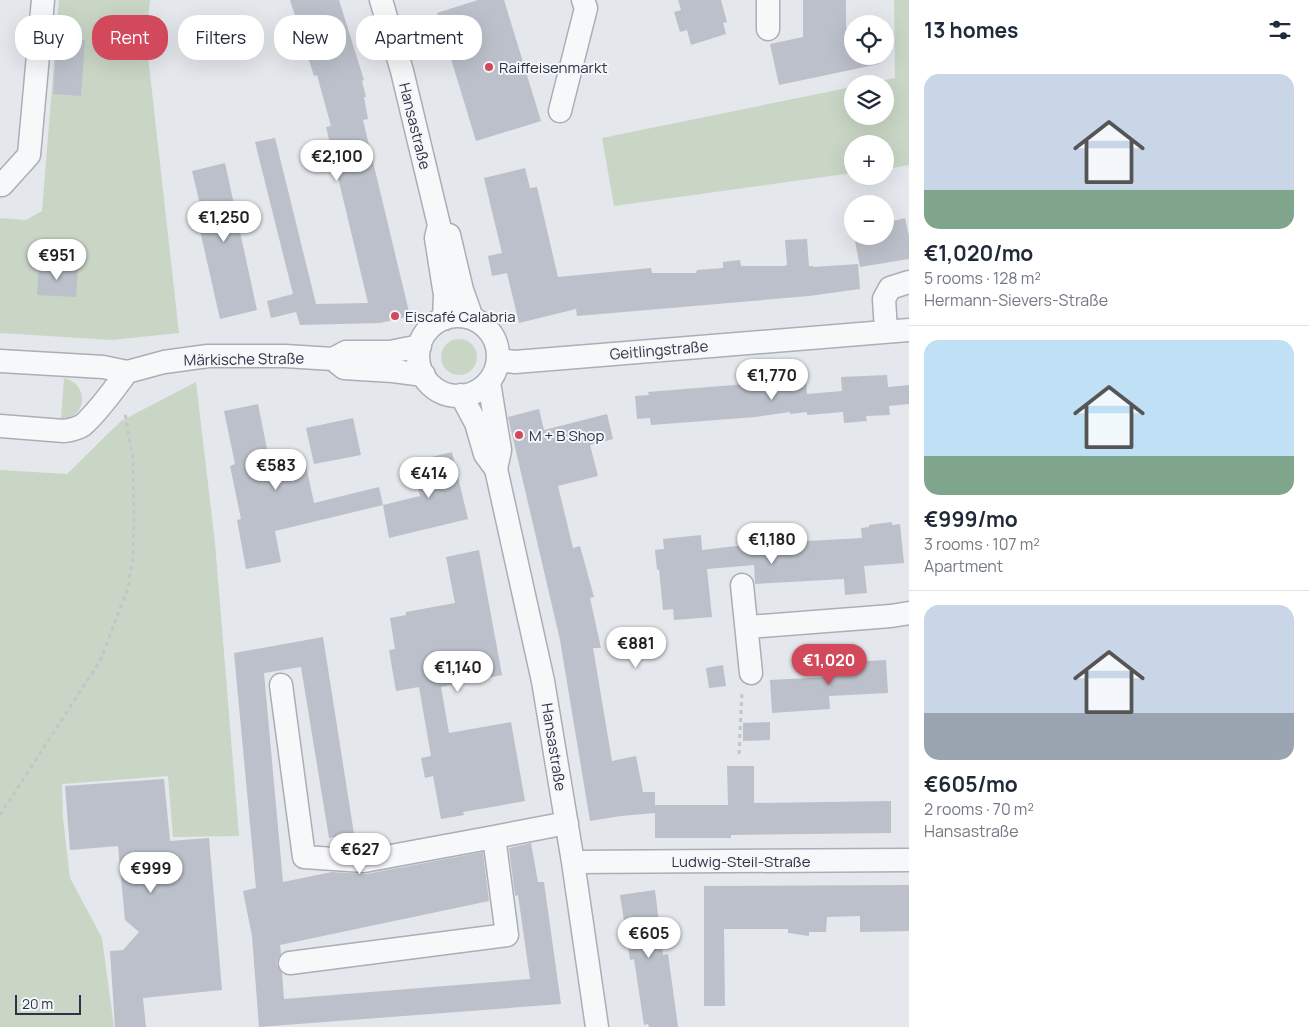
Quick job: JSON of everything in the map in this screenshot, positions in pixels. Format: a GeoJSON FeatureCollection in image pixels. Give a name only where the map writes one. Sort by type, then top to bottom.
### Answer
{"type":"FeatureCollection","features":[{"type":"Feature","properties":{"kind":"street"},"geometry":{"type":"LineString","coordinates":[[0,184],[2,185],[29,155],[43,0]]}},
{"type":"Feature","properties":{"kind":"street","name":"Hansastraße"},"geometry":{"type":"LineString","coordinates":[[381,0],[402,71],[439,225],[436,238],[445,295],[444,318]]}},
{"type":"Feature","properties":{"kind":"street"},"geometry":{"type":"LineString","coordinates":[[560,110],[586,8],[583,0]]}},
{"type":"Feature","properties":{"kind":"street"},"geometry":{"type":"LineString","coordinates":[[768,0],[768,29]]}},
{"type":"Feature","properties":{"kind":"street","name":"Hansastraße"},"geometry":{"type":"LineString","coordinates":[[439,225],[449,233],[462,290],[472,318]]}},
{"type":"Feature","properties":{"kind":"street"},"geometry":{"type":"LineString","coordinates":[[886,331],[884,299],[890,288],[909,282]]}},
{"type":"Feature","properties":{"kind":"street"},"geometry":{"type":"LineString","coordinates":[[453,316],[472,318],[482,323],[489,330],[496,344],[498,360],[496,368],[489,382],[476,391],[461,395],[443,393],[424,375],[419,361],[420,346],[428,329],[444,318],[453,316]]}},
{"type":"Feature","properties":{"kind":"street","name":"Geitlingstraße"},"geometry":{"type":"LineString","coordinates":[[498,360],[515,362],[909,330]]}},
{"type":"Feature","properties":{"kind":"street","name":"Märkische Straße"},"geometry":{"type":"LineString","coordinates":[[0,361],[104,367],[127,372],[164,362],[208,356],[285,356],[333,359],[346,352],[390,352],[420,346]]}},
{"type":"Feature","properties":{"kind":"street","name":"Märkische Straße"},"geometry":{"type":"LineString","coordinates":[[333,359],[344,368],[393,370],[424,375]]}},
{"type":"Feature","properties":{"kind":"street"},"geometry":{"type":"LineString","coordinates":[[0,426],[64,431],[74,430],[83,424],[108,397],[127,372]]}},
{"type":"Feature","properties":{"kind":"street","name":"Hansastraße"},"geometry":{"type":"LineString","coordinates":[[489,382],[500,450],[496,469]]}},
{"type":"Feature","properties":{"kind":"street","name":"Hansastraße"},"geometry":{"type":"LineString","coordinates":[[461,395],[476,423],[485,454],[496,469],[543,682],[567,823],[597,1027]]}},
{"type":"Feature","properties":{"kind":"street"},"geometry":{"type":"LineString","coordinates":[[742,585],[748,627],[751,673]]}},
{"type":"Feature","properties":{"kind":"street"},"geometry":{"type":"LineString","coordinates":[[748,627],[909,613]]}},
{"type":"Feature","properties":{"kind":"street"},"geometry":{"type":"LineString","coordinates":[[281,685],[304,857],[364,861],[567,823]]}},
{"type":"Feature","properties":{"kind":"street"},"geometry":{"type":"LineString","coordinates":[[290,963],[507,935],[494,837]]}},
{"type":"Feature","properties":{"kind":"street","name":"Ludwig-Steil-Straße"},"geometry":{"type":"LineString","coordinates":[[573,862],[909,860]]}},
{"type":"Feature","properties":{"kind":"path"},"geometry":{"type":"LineString","coordinates":[[0,814],[100,661],[128,588],[133,556],[133,459],[125,413],[108,397]]}},
{"type":"Feature","properties":{"kind":"path"},"geometry":{"type":"LineString","coordinates":[[739,754],[740,707]]}},
{"type":"Feature","properties":{"kind":"green space"},"geometry":{"type":"Polygon","coordinates":[[[59,0],[150,0],[148,15],[92,15],[92,60],[148,60],[179,333],[112,340],[0,333],[0,218],[26,220],[42,211],[54,60],[82,60],[82,15],[58,15],[59,0]]]}},
{"type":"Feature","properties":{"kind":"green space"},"geometry":{"type":"Polygon","coordinates":[[[894,0],[909,0],[909,165],[894,168],[894,135],[844,135],[844,174],[614,206],[602,138],[844,89],[844,125],[894,125],[894,0]]]}},
{"type":"Feature","properties":{"kind":"green space"},"geometry":{"type":"Polygon","coordinates":[[[459,339],[466,340],[472,344],[476,350],[476,364],[472,370],[466,374],[459,375],[452,374],[446,370],[442,364],[441,357],[442,350],[446,344],[452,340],[459,339]]]}},
{"type":"Feature","properties":{"kind":"green space"},"geometry":{"type":"Polygon","coordinates":[[[64,378],[72,381],[78,387],[82,401],[76,413],[61,419],[64,378]]]}},
{"type":"Feature","properties":{"kind":"green space"},"geometry":{"type":"Polygon","coordinates":[[[196,382],[215,543],[239,836],[173,837],[168,776],[62,784],[63,818],[70,878],[102,938],[114,1027],[0,1027],[0,470],[67,474],[121,421],[196,382]]]}},
{"type":"Feature","properties":{"kind":"building"},"geometry":{"type":"Polygon","coordinates":[[[290,0],[339,0],[344,15],[295,15],[290,0]]]}},
{"type":"Feature","properties":{"kind":"building","name":"Raiffeisenmarkt"},"geometry":{"type":"Polygon","coordinates":[[[478,0],[504,0],[541,121],[476,141],[451,60],[482,60],[482,15],[438,15],[437,13],[478,0]]]}},
{"type":"Feature","properties":{"kind":"building"},"geometry":{"type":"Polygon","coordinates":[[[678,0],[721,0],[727,22],[723,23],[726,34],[691,45],[687,30],[680,32],[674,12],[681,10],[678,0]]]}},
{"type":"Feature","properties":{"kind":"building"},"geometry":{"type":"Polygon","coordinates":[[[803,0],[846,0],[846,15],[844,15],[844,65],[874,65],[779,85],[770,44],[803,37],[803,0]]]}},
{"type":"Feature","properties":{"kind":"building"},"geometry":{"type":"Polygon","coordinates":[[[346,22],[356,60],[358,60],[364,80],[362,81],[368,119],[363,120],[410,316],[380,323],[300,325],[296,312],[271,318],[267,301],[293,294],[255,142],[275,138],[316,304],[368,303],[326,127],[331,126],[317,75],[314,76],[309,60],[346,60],[346,22]]]}},
{"type":"Feature","properties":{"kind":"building"},"geometry":{"type":"Polygon","coordinates":[[[82,40],[85,40],[81,96],[53,94],[55,60],[82,60],[82,40]]]}},
{"type":"Feature","properties":{"kind":"building"},"geometry":{"type":"Polygon","coordinates":[[[225,163],[257,310],[220,319],[199,226],[205,225],[192,171],[225,163]]]}},
{"type":"Feature","properties":{"kind":"building"},"geometry":{"type":"Polygon","coordinates":[[[525,168],[530,188],[537,187],[558,277],[651,268],[652,273],[696,273],[697,270],[723,268],[723,262],[740,260],[741,266],[784,266],[787,265],[785,240],[807,239],[809,266],[858,264],[860,289],[809,296],[577,316],[576,309],[519,323],[507,273],[492,276],[488,256],[502,253],[484,178],[525,168]]]}},
{"type":"Feature","properties":{"kind":"building"},"geometry":{"type":"Polygon","coordinates":[[[905,218],[909,236],[909,259],[860,267],[856,245],[894,245],[894,221],[905,218]]]}},
{"type":"Feature","properties":{"kind":"building"},"geometry":{"type":"Polygon","coordinates":[[[39,265],[78,268],[76,297],[37,295],[39,265]]]}},
{"type":"Feature","properties":{"kind":"building"},"geometry":{"type":"Polygon","coordinates":[[[887,375],[888,387],[909,385],[909,404],[889,406],[890,415],[866,416],[867,421],[844,423],[843,412],[807,415],[807,412],[790,414],[790,412],[756,417],[651,425],[650,418],[637,419],[635,396],[649,395],[648,392],[806,379],[807,394],[842,391],[841,377],[887,375]]]}},
{"type":"Feature","properties":{"kind":"building"},"geometry":{"type":"Polygon","coordinates":[[[258,404],[270,464],[304,456],[314,503],[379,487],[383,505],[275,531],[281,562],[246,569],[237,520],[241,519],[230,466],[235,464],[224,411],[258,404]]]}},
{"type":"Feature","properties":{"kind":"building"},"geometry":{"type":"Polygon","coordinates":[[[539,409],[544,430],[607,414],[613,439],[590,445],[598,476],[558,486],[573,548],[580,546],[594,597],[590,598],[601,648],[593,648],[612,761],[636,756],[643,792],[655,792],[655,805],[728,805],[727,766],[754,766],[754,803],[891,801],[891,833],[731,835],[731,838],[655,838],[655,813],[590,821],[560,640],[508,417],[539,409]]]}},
{"type":"Feature","properties":{"kind":"building"},"geometry":{"type":"Polygon","coordinates":[[[353,418],[361,455],[314,464],[306,428],[353,418]]]}},
{"type":"Feature","properties":{"kind":"building"},"geometry":{"type":"Polygon","coordinates":[[[452,452],[468,519],[389,538],[383,505],[420,496],[411,462],[452,452]]]}},
{"type":"Feature","properties":{"kind":"building"},"geometry":{"type":"Polygon","coordinates":[[[892,522],[892,525],[900,524],[904,563],[864,566],[867,593],[845,595],[844,579],[755,584],[754,565],[707,569],[712,617],[674,620],[673,609],[663,610],[655,550],[664,549],[663,539],[701,535],[702,550],[754,544],[862,538],[861,528],[892,522]]]}},
{"type":"Feature","properties":{"kind":"building"},"geometry":{"type":"Polygon","coordinates":[[[479,550],[502,675],[441,687],[449,733],[511,722],[525,801],[463,812],[464,815],[441,819],[433,776],[425,778],[421,758],[431,756],[419,687],[396,691],[389,650],[395,649],[390,618],[406,615],[406,612],[455,603],[446,557],[479,550]]]}},
{"type":"Feature","properties":{"kind":"building"},"geometry":{"type":"Polygon","coordinates":[[[323,637],[354,834],[329,838],[301,667],[264,673],[283,882],[332,872],[366,874],[483,852],[489,901],[280,945],[281,954],[277,964],[282,973],[284,999],[530,979],[518,895],[515,896],[509,848],[531,843],[538,882],[544,882],[561,1004],[259,1027],[252,936],[243,891],[256,888],[234,653],[323,637]]]}},
{"type":"Feature","properties":{"kind":"building"},"geometry":{"type":"Polygon","coordinates":[[[886,660],[888,693],[829,696],[830,709],[772,713],[770,680],[828,677],[828,663],[886,660]]]}},
{"type":"Feature","properties":{"kind":"building"},"geometry":{"type":"Polygon","coordinates":[[[723,665],[726,686],[709,688],[706,668],[723,665]]]}},
{"type":"Feature","properties":{"kind":"building"},"geometry":{"type":"Polygon","coordinates":[[[770,722],[770,740],[743,741],[743,723],[770,722]]]}},
{"type":"Feature","properties":{"kind":"building"},"geometry":{"type":"Polygon","coordinates":[[[164,779],[170,841],[209,838],[222,990],[143,998],[146,1027],[115,1027],[110,951],[123,950],[139,932],[125,920],[118,846],[70,850],[65,786],[164,779]]]}},
{"type":"Feature","properties":{"kind":"building"},"geometry":{"type":"Polygon","coordinates":[[[909,885],[909,931],[860,932],[860,916],[827,917],[826,932],[809,932],[809,936],[788,933],[788,929],[724,929],[725,1006],[704,1006],[704,886],[909,885]]]}},
{"type":"Feature","properties":{"kind":"building"},"geometry":{"type":"Polygon","coordinates":[[[655,890],[663,955],[668,954],[678,1027],[649,1027],[648,1024],[644,1025],[634,959],[630,960],[620,895],[655,890]]]}},
{"type":"Feature","properties":{"kind":"place","name":"Raiffeisenmarkt"},"geometry":{"type":"Point","coordinates":[489,67]}},
{"type":"Feature","properties":{"kind":"place","name":"Eiscafé Calabria"},"geometry":{"type":"Point","coordinates":[395,316]}},
{"type":"Feature","properties":{"kind":"place","name":"M + B Shop"},"geometry":{"type":"Point","coordinates":[519,435]}}]}
